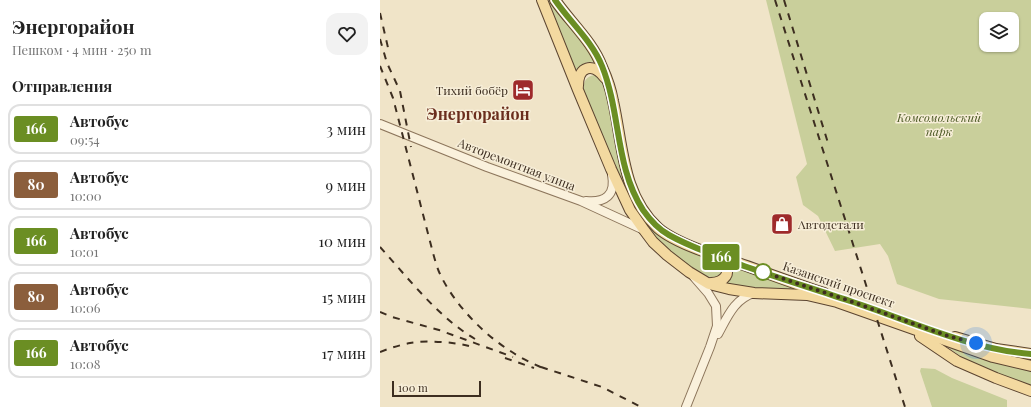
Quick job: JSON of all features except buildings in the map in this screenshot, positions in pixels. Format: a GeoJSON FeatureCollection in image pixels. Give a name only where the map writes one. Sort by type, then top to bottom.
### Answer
{"type":"FeatureCollection","features":[{"type":"Feature","properties":{"kind":"main road","name":"Казанский проспект"},"geometry":{"type":"LineString","coordinates":[[542,0],[611,169],[630,210],[653,242],[667,255],[709,284],[754,293],[807,295],[819,298],[865,311],[993,357],[1031,366]]}},
{"type":"Feature","properties":{"kind":"main road","name":"Казанский проспект"},"geometry":{"type":"LineString","coordinates":[[555,0],[596,53],[608,83],[613,101],[624,166],[631,186],[644,212],[659,229],[683,242],[717,256],[948,336],[996,349],[1031,354]]}},
{"type":"Feature","properties":{"kind":"main road"},"geometry":{"type":"LineString","coordinates":[[578,90],[578,78],[580,72],[586,68],[593,68],[600,71],[608,83]]}},
{"type":"Feature","properties":{"kind":"main road"},"geometry":{"type":"LineString","coordinates":[[709,284],[720,281],[725,277],[728,269],[725,262],[717,256]]}},
{"type":"Feature","properties":{"kind":"main road"},"geometry":{"type":"LineString","coordinates":[[907,327],[957,361],[996,378],[1031,390]]}},
{"type":"Feature","properties":{"kind":"main road"},"geometry":{"type":"LineString","coordinates":[[996,349],[1031,348]]}},
{"type":"Feature","properties":{"kind":"street","name":"Авторемонтная улица"},"geometry":{"type":"LineString","coordinates":[[380,124],[487,167],[581,201],[644,230]]}},
{"type":"Feature","properties":{"kind":"street"},"geometry":{"type":"LineString","coordinates":[[581,201],[597,201],[607,197],[612,191],[614,183],[611,169]]}},
{"type":"Feature","properties":{"kind":"street"},"geometry":{"type":"LineString","coordinates":[[686,407],[717,326],[716,306],[708,293],[690,272]]}},
{"type":"Feature","properties":{"kind":"street"},"geometry":{"type":"LineString","coordinates":[[710,347],[733,308],[740,300],[747,295],[754,293]]}},
{"type":"Feature","properties":{"kind":"green space"},"geometry":{"type":"Polygon","coordinates":[[[548,0],[552,0],[596,62],[584,64],[575,72],[548,0]]]}},
{"type":"Feature","properties":{"kind":"green space","name":"Комсомольский парк"},"geometry":{"type":"Polygon","coordinates":[[[766,0],[1031,0],[1031,309],[939,299],[897,284],[888,256],[880,244],[835,251],[818,216],[803,205],[796,177],[807,164],[766,0]]]}},
{"type":"Feature","properties":{"kind":"green space"},"geometry":{"type":"Polygon","coordinates":[[[595,75],[598,76],[604,83],[644,220],[657,234],[715,259],[722,265],[722,271],[719,277],[715,278],[704,275],[675,258],[661,246],[636,212],[616,172],[584,91],[585,80],[595,75]]]}},
{"type":"Feature","properties":{"kind":"green space"},"geometry":{"type":"Polygon","coordinates":[[[731,264],[809,291],[757,290],[724,284],[732,276],[731,264]]]}},
{"type":"Feature","properties":{"kind":"green space"},"geometry":{"type":"Polygon","coordinates":[[[942,343],[971,355],[1031,370],[1031,385],[988,370],[966,360],[942,343]]]}},
{"type":"Feature","properties":{"kind":"green space"},"geometry":{"type":"Polygon","coordinates":[[[921,368],[935,369],[952,378],[1007,400],[1007,407],[932,407],[920,371],[921,368]]]}},
{"type":"Feature","properties":{"kind":"railway"},"geometry":{"type":"LineString","coordinates":[[775,0],[905,407]]}},
{"type":"Feature","properties":{"kind":"railway"},"geometry":{"type":"LineString","coordinates":[[784,0],[828,143]]}},
{"type":"Feature","properties":{"kind":"railway"},"geometry":{"type":"LineString","coordinates":[[380,13],[389,52]]}},
{"type":"Feature","properties":{"kind":"railway"},"geometry":{"type":"LineString","coordinates":[[380,39],[387,63],[400,91],[411,147]]}},
{"type":"Feature","properties":{"kind":"railway"},"geometry":{"type":"LineString","coordinates":[[380,66],[393,98],[436,264],[446,285],[471,318],[491,337],[520,357],[545,369]]}},
{"type":"Feature","properties":{"kind":"railway"},"geometry":{"type":"LineString","coordinates":[[380,247],[436,309],[461,330],[475,339]]}},
{"type":"Feature","properties":{"kind":"railway"},"geometry":{"type":"LineString","coordinates":[[380,312],[392,317],[439,330],[513,357]]}},
{"type":"Feature","properties":{"kind":"railway"},"geometry":{"type":"LineString","coordinates":[[380,352],[417,342],[455,343],[469,346]]}},
{"type":"Feature","properties":{"kind":"railway"},"geometry":{"type":"LineString","coordinates":[[505,358],[534,368]]}},
{"type":"Feature","properties":{"kind":"railway"},"geometry":{"type":"LineString","coordinates":[[541,367],[602,387],[641,407]]}},
{"type":"Feature","properties":{"kind":"bus line","name":"166"},"geometry":{"type":"LineString","coordinates":[[555,0],[596,53],[602,66],[613,101],[624,166],[638,202],[644,212],[659,229],[677,239],[717,256],[948,336],[996,349],[1031,354]]}},
{"type":"Feature","properties":{"kind":"place","name":"Тихий бобёр"},"geometry":{"type":"Point","coordinates":[523,90]}},
{"type":"Feature","properties":{"kind":"place","name":"Автодетали"},"geometry":{"type":"Point","coordinates":[782,224]}},
{"type":"Feature","properties":{"kind":"district","name":"Энергорайон"},"geometry":{"type":"Point","coordinates":[478,113]}},
{"type":"Feature","properties":{"kind":"route"},"geometry":{"type":"LineString","coordinates":[[763,272],[948,336],[976,343]]}}]}
